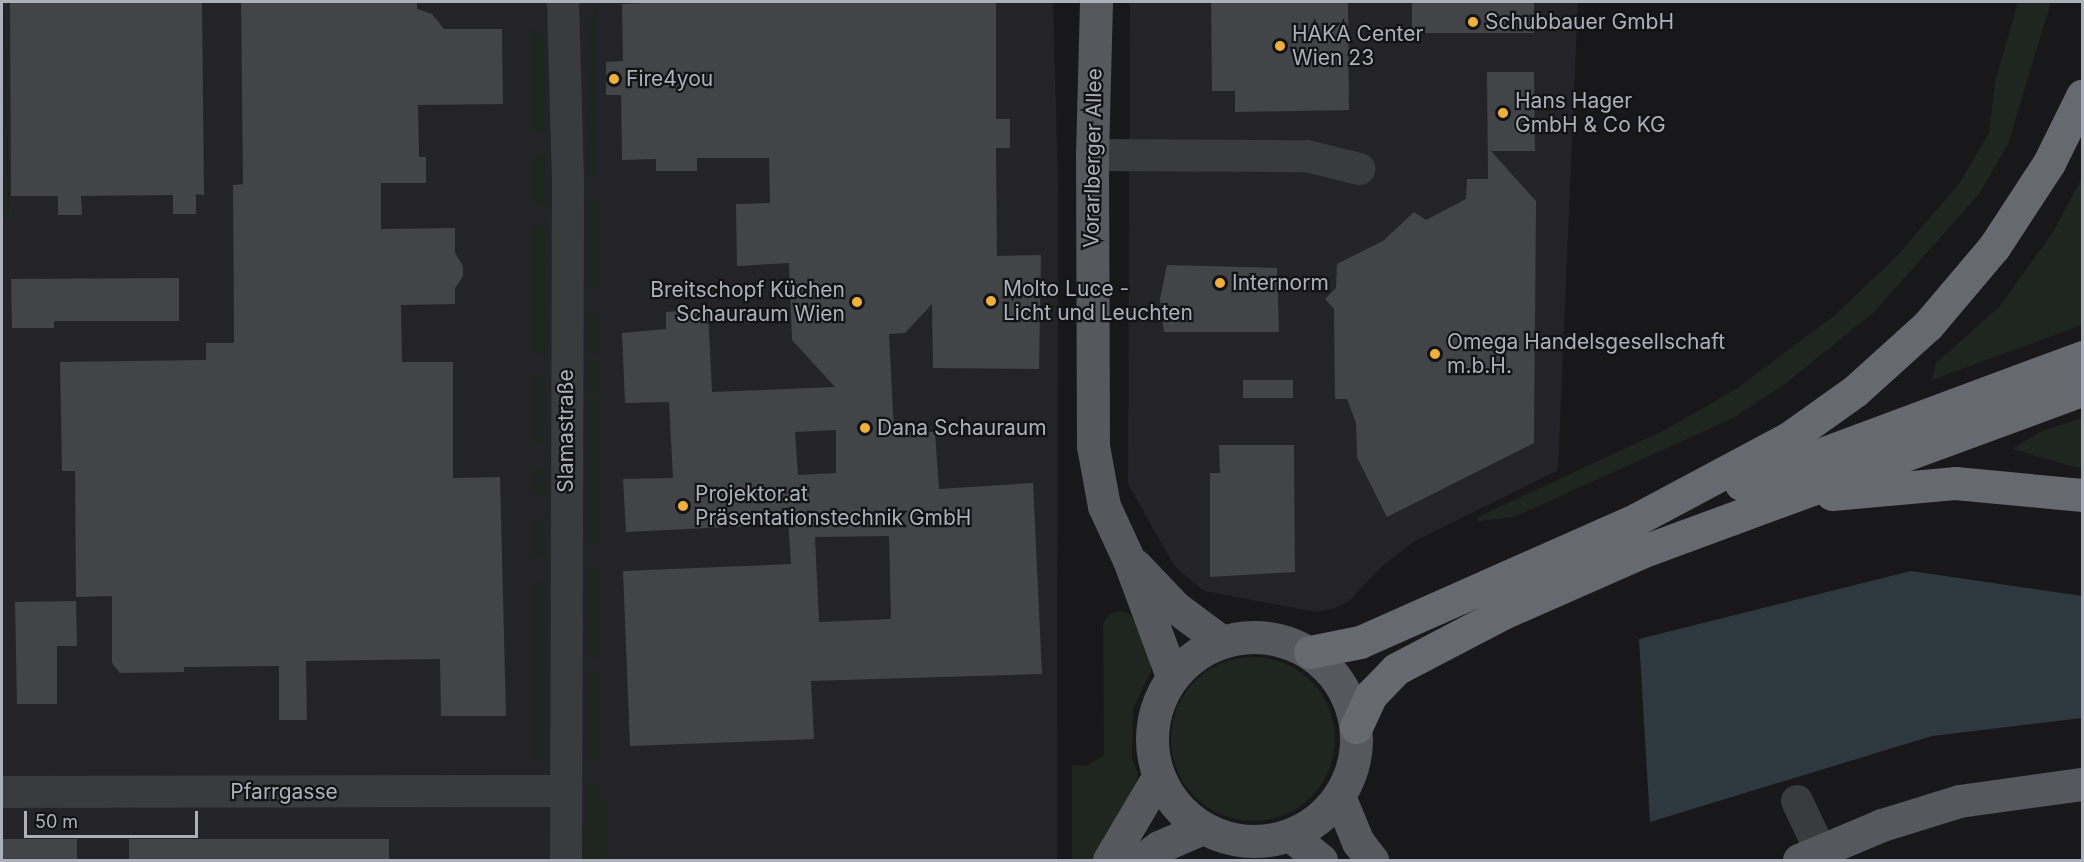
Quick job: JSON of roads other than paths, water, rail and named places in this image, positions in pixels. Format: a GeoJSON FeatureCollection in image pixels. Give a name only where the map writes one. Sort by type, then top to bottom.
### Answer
{"type":"FeatureCollection","features":[{"type":"Feature","properties":{"kind":"highway"},"geometry":{"type":"LineString","coordinates":[[1637,519],[1789,438],[1856,391],[1928,325],[1994,247],[2049,163],[2082,96]]}},
{"type":"Feature","properties":{"kind":"highway"},"geometry":{"type":"LineString","coordinates":[[1310,652],[1360,642],[1637,519],[2082,357]]}},
{"type":"Feature","properties":{"kind":"highway"},"geometry":{"type":"LineString","coordinates":[[1356,727],[1371,695],[1385,678],[1414,658],[1503,613],[1641,552],[2082,390]]}},
{"type":"Feature","properties":{"kind":"highway"},"geometry":{"type":"LineString","coordinates":[[1756,508],[1852,490],[1955,483],[2082,495]]}},
{"type":"Feature","properties":{"kind":"main road","name":"Vorarlberger Allee"},"geometry":{"type":"LineString","coordinates":[[1096,2],[1092,155],[1093,446],[1104,506],[1129,560],[1172,676]]}},
{"type":"Feature","properties":{"kind":"main road","name":"Vorarlberger Allee"},"geometry":{"type":"LineString","coordinates":[[1129,560],[1175,607],[1221,641]]}},
{"type":"Feature","properties":{"kind":"main road"},"geometry":{"type":"LineString","coordinates":[[1250,635],[1280,639],[1310,652],[1335,675],[1349,700],[1356,727],[1353,765],[1339,796],[1316,821],[1290,835],[1258,842],[1226,838],[1203,828],[1173,802],[1158,777],[1151,743],[1155,709],[1172,676],[1194,654],[1221,641],[1250,635]]}},
{"type":"Feature","properties":{"kind":"main road"},"geometry":{"type":"LineString","coordinates":[[1109,861],[1158,777]]}},
{"type":"Feature","properties":{"kind":"main road"},"geometry":{"type":"LineString","coordinates":[[1809,855],[1882,825],[1959,801],[2082,784]]}},
{"type":"Feature","properties":{"kind":"main road"},"geometry":{"type":"LineString","coordinates":[[1339,796],[1358,842],[1372,861]]}},
{"type":"Feature","properties":{"kind":"main road"},"geometry":{"type":"LineString","coordinates":[[1141,861],[1159,847],[1203,828]]}},
{"type":"Feature","properties":{"kind":"main road"},"geometry":{"type":"LineString","coordinates":[[1290,835],[1321,861]]}},
{"type":"Feature","properties":{"kind":"street","name":"Slamastraße"},"geometry":{"type":"LineString","coordinates":[[563,2],[568,186],[566,861]]}},
{"type":"Feature","properties":{"kind":"street"},"geometry":{"type":"LineString","coordinates":[[1092,155],[1307,156],[1359,169]]}},
{"type":"Feature","properties":{"kind":"street","name":"Pfarrgasse"},"geometry":{"type":"LineString","coordinates":[[2,792],[566,791]]}},
{"type":"Feature","properties":{"kind":"street"},"geometry":{"type":"LineString","coordinates":[[1797,801],[1809,855]]}},
{"type":"Feature","properties":{"kind":"place","name":"Schubbauer GmbH"},"geometry":{"type":"Point","coordinates":[1473,22]}},
{"type":"Feature","properties":{"kind":"place","name":"HAKA Center Wien 23"},"geometry":{"type":"Point","coordinates":[1280,46]}},
{"type":"Feature","properties":{"kind":"place","name":"Fire4you"},"geometry":{"type":"Point","coordinates":[614,79]}},
{"type":"Feature","properties":{"kind":"place","name":"Hans Hager GmbH & Co KG"},"geometry":{"type":"Point","coordinates":[1503,113]}},
{"type":"Feature","properties":{"kind":"place","name":"Internorm"},"geometry":{"type":"Point","coordinates":[1220,283]}},
{"type":"Feature","properties":{"kind":"place","name":"Molto Luce - Licht und Leuchten"},"geometry":{"type":"Point","coordinates":[991,301]}},
{"type":"Feature","properties":{"kind":"place","name":"Breitschopf Küchen Schauraum Wien"},"geometry":{"type":"Point","coordinates":[857,302]}},
{"type":"Feature","properties":{"kind":"place","name":"Omega Handelsgesellschaft m.b.H."},"geometry":{"type":"Point","coordinates":[1435,354]}},
{"type":"Feature","properties":{"kind":"place","name":"Dana Schauraum"},"geometry":{"type":"Point","coordinates":[865,428]}},
{"type":"Feature","properties":{"kind":"place","name":"Projektor.at Präsentationstechnik GmbH"},"geometry":{"type":"Point","coordinates":[683,506]}}]}
